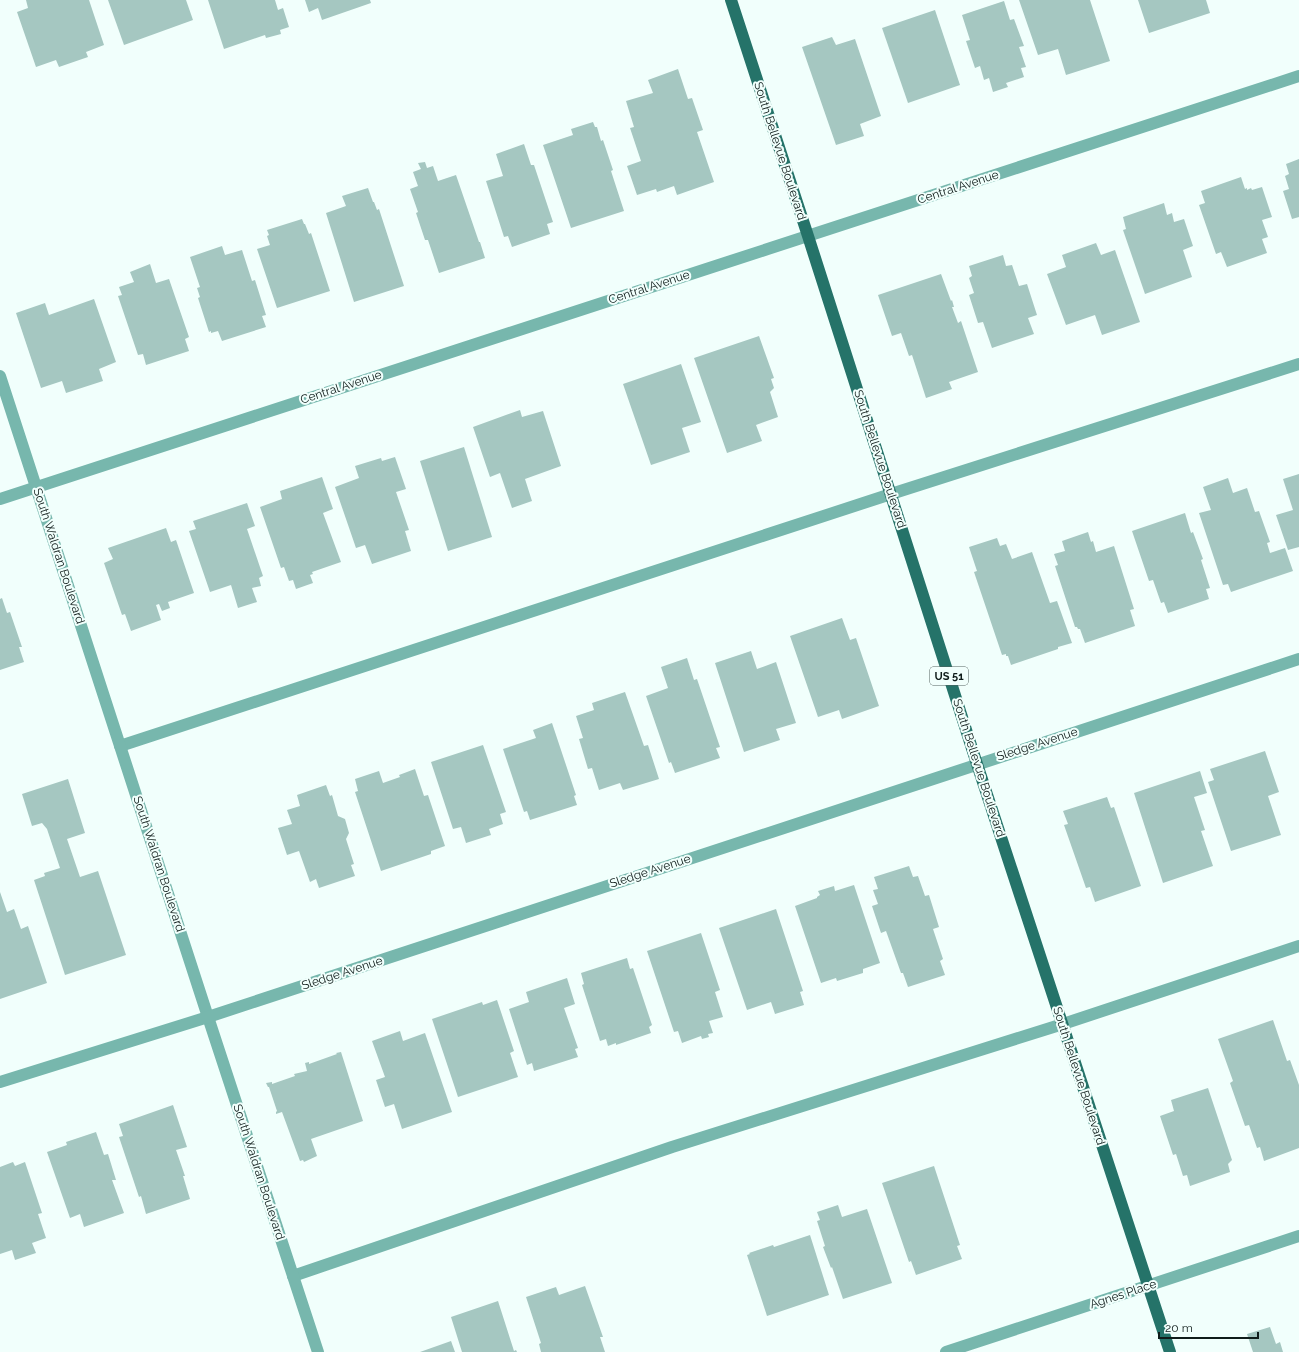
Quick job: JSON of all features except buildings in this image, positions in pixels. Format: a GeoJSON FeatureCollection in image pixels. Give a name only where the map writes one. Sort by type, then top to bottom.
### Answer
{"type":"FeatureCollection","features":[{"type":"Feature","properties":{"kind":"main road","name":"South Bellevue Boulevard"},"geometry":{"type":"LineString","coordinates":[[730,0],[808,236],[977,764],[1170,1352]]}},
{"type":"Feature","properties":{"kind":"street","name":"Central Avenue"},"geometry":{"type":"LineString","coordinates":[[0,499],[1299,76]]}},
{"type":"Feature","properties":{"kind":"street"},"geometry":{"type":"LineString","coordinates":[[120,746],[891,494],[1299,364]]}},
{"type":"Feature","properties":{"kind":"street","name":"South Waldran Boulevard"},"geometry":{"type":"LineString","coordinates":[[0,376],[318,1352]]}},
{"type":"Feature","properties":{"kind":"street","name":"Sledge Avenue"},"geometry":{"type":"LineString","coordinates":[[0,1082],[208,1017],[1299,659]]}},
{"type":"Feature","properties":{"kind":"street"},"geometry":{"type":"LineString","coordinates":[[293,1276],[672,1147],[1062,1024],[1299,946]]}},
{"type":"Feature","properties":{"kind":"street","name":"Agnes Place"},"geometry":{"type":"LineString","coordinates":[[946,1352],[1299,1236]]}}]}
